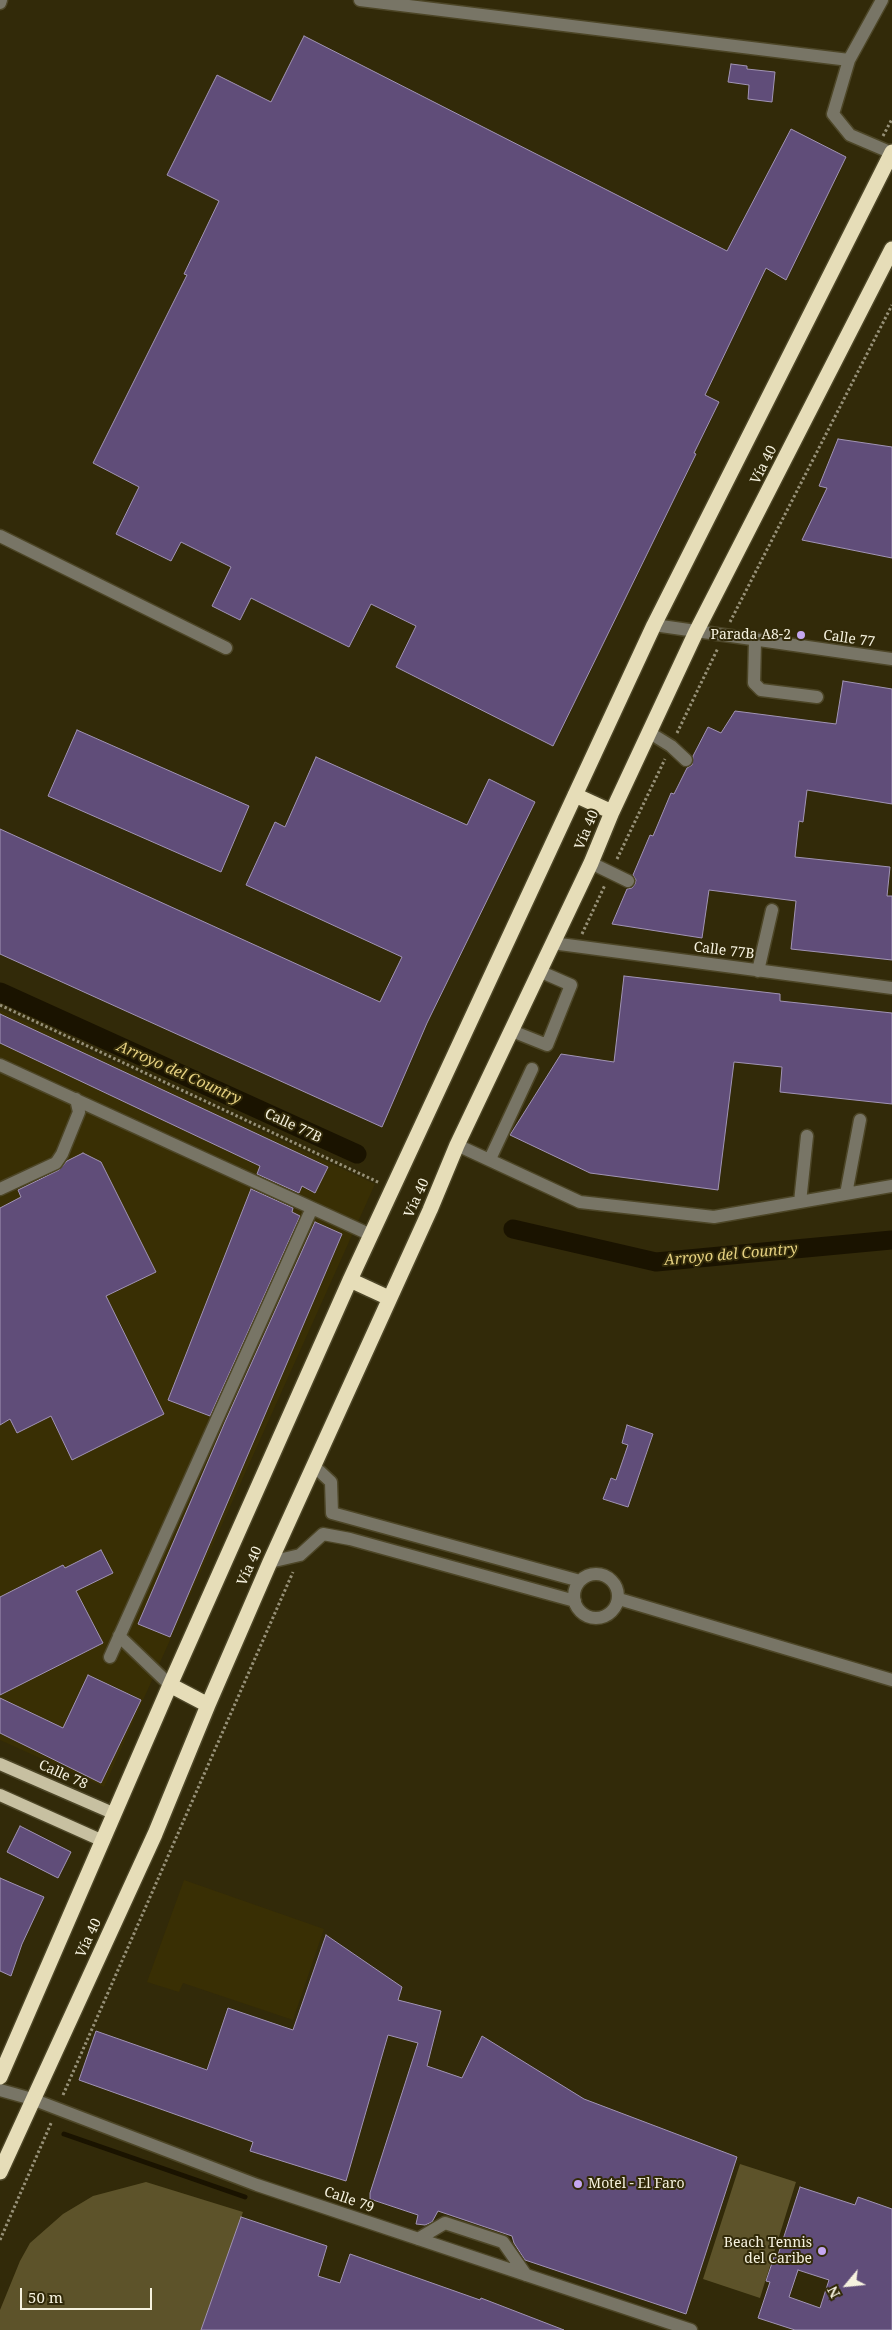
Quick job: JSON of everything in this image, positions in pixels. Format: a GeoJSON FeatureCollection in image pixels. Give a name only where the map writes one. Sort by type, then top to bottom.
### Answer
{"type":"FeatureCollection","features":[{"type":"Feature","properties":{"kind":"highway","name":"Vía 40"},"geometry":{"type":"LineString","coordinates":[[0,2077],[170,1685],[350,1280],[654,625],[892,153]]}},
{"type":"Feature","properties":{"kind":"highway","name":"Vía 40"},"geometry":{"type":"LineString","coordinates":[[0,2172],[155,1834],[208,1704],[270,1562],[457,1145],[591,863],[612,812],[696,632],[892,249]]}},
{"type":"Feature","properties":{"kind":"highway"},"geometry":{"type":"LineString","coordinates":[[575,795],[612,812]]}},
{"type":"Feature","properties":{"kind":"highway"},"geometry":{"type":"LineString","coordinates":[[350,1280],[389,1298]]}},
{"type":"Feature","properties":{"kind":"highway"},"geometry":{"type":"LineString","coordinates":[[170,1685],[208,1704]]}},
{"type":"Feature","properties":{"kind":"main road","name":"Calle 78"},"geometry":{"type":"LineString","coordinates":[[0,1764],[115,1814]]}},
{"type":"Feature","properties":{"kind":"main road"},"geometry":{"type":"LineString","coordinates":[[0,1795],[103,1841]]}},
{"type":"Feature","properties":{"kind":"street"},"geometry":{"type":"LineString","coordinates":[[360,0],[849,60]]}},
{"type":"Feature","properties":{"kind":"street"},"geometry":{"type":"LineString","coordinates":[[882,0],[849,60],[833,114],[850,135],[892,153]]}},
{"type":"Feature","properties":{"kind":"street"},"geometry":{"type":"LineString","coordinates":[[0,536],[226,648]]}},
{"type":"Feature","properties":{"kind":"street","name":"Calle 77"},"geometry":{"type":"LineString","coordinates":[[654,625],[755,641],[892,659]]}},
{"type":"Feature","properties":{"kind":"street"},"geometry":{"type":"LineString","coordinates":[[755,641],[754,683],[761,690],[818,697]]}},
{"type":"Feature","properties":{"kind":"street"},"geometry":{"type":"LineString","coordinates":[[650,733],[671,746],[686,760]]}},
{"type":"Feature","properties":{"kind":"street"},"geometry":{"type":"LineString","coordinates":[[591,863],[628,881]]}},
{"type":"Feature","properties":{"kind":"street"},"geometry":{"type":"LineString","coordinates":[[758,970],[772,910]]}},
{"type":"Feature","properties":{"kind":"street","name":"Calle 77B"},"geometry":{"type":"LineString","coordinates":[[552,943],[892,988]]}},
{"type":"Feature","properties":{"kind":"street"},"geometry":{"type":"LineString","coordinates":[[512,1031],[547,1045],[571,984],[539,971]]}},
{"type":"Feature","properties":{"kind":"street"},"geometry":{"type":"LineString","coordinates":[[0,1065],[372,1235]]}},
{"type":"Feature","properties":{"kind":"street"},"geometry":{"type":"LineString","coordinates":[[490,1159],[532,1069]]}},
{"type":"Feature","properties":{"kind":"street"},"geometry":{"type":"LineString","coordinates":[[0,1190],[56,1163],[62,1154],[79,1112],[76,1100]]}},
{"type":"Feature","properties":{"kind":"street"},"geometry":{"type":"LineString","coordinates":[[846,1194],[860,1120]]}},
{"type":"Feature","properties":{"kind":"street"},"geometry":{"type":"LineString","coordinates":[[800,1202],[807,1136]]}},
{"type":"Feature","properties":{"kind":"street"},"geometry":{"type":"LineString","coordinates":[[457,1145],[580,1202],[714,1217],[892,1186]]}},
{"type":"Feature","properties":{"kind":"street"},"geometry":{"type":"LineString","coordinates":[[110,1657],[312,1208]]}},
{"type":"Feature","properties":{"kind":"street"},"geometry":{"type":"LineString","coordinates":[[270,1562],[300,1554],[323,1534],[332,1513],[332,1482],[314,1466]]}},
{"type":"Feature","properties":{"kind":"street"},"geometry":{"type":"LineString","coordinates":[[332,1513],[580,1581]]}},
{"type":"Feature","properties":{"kind":"street"},"geometry":{"type":"LineString","coordinates":[[323,1534],[350,1539],[575,1601]]}},
{"type":"Feature","properties":{"kind":"street"},"geometry":{"type":"LineString","coordinates":[[592,1574],[606,1576],[616,1585],[619,1599],[608,1616],[594,1619],[582,1613],[575,1601],[574,1594],[580,1581],[592,1574]]}},
{"type":"Feature","properties":{"kind":"street"},"geometry":{"type":"LineString","coordinates":[[619,1599],[892,1680]]}},
{"type":"Feature","properties":{"kind":"street"},"geometry":{"type":"LineString","coordinates":[[119,1636],[155,1673],[170,1685]]}},
{"type":"Feature","properties":{"kind":"street","name":"Calle 79"},"geometry":{"type":"LineString","coordinates":[[0,2090],[32,2099],[56,2110],[257,2185],[691,2330]]}},
{"type":"Feature","properties":{"kind":"street"},"geometry":{"type":"LineString","coordinates":[[418,2239],[446,2218],[504,2237],[526,2275]]}},
{"type":"Feature","properties":{"kind":"path"},"geometry":{"type":"LineString","coordinates":[[575,947],[724,636],[892,305]]}},
{"type":"Feature","properties":{"kind":"path","name":"Calle 77B"},"geometry":{"type":"LineString","coordinates":[[0,1005],[383,1185]]}},
{"type":"Feature","properties":{"kind":"path"},"geometry":{"type":"LineString","coordinates":[[0,2240],[300,1554]]}},
{"type":"Feature","properties":{"kind":"shaded area"},"geometry":{"type":"Polygon","coordinates":[[[0,1010],[375,1184],[104,1787],[0,1740],[0,1010]]]}},
{"type":"Feature","properties":{"kind":"shaded area"},"geometry":{"type":"Polygon","coordinates":[[[184,1880],[324,1929],[293,2020],[183,1983],[179,1992],[147,1982],[184,1880]]]}},
{"type":"Feature","properties":{"kind":"shaded area"},"geometry":{"type":"Polygon","coordinates":[[[740,2164],[796,2182],[760,2298],[703,2279],[740,2164]]]}},
{"type":"Feature","properties":{"kind":"shaded area"},"geometry":{"type":"Polygon","coordinates":[[[146,2182],[243,2212],[201,2330],[0,2330],[0,2310],[20,2261],[30,2243],[63,2214],[93,2196],[146,2182]]]}},
{"type":"Feature","properties":{"kind":"building"},"geometry":{"type":"Polygon","coordinates":[[[304,36],[727,251],[791,129],[846,157],[786,280],[766,268],[705,395],[719,402],[694,453],[696,454],[553,746],[396,667],[416,626],[371,604],[349,647],[251,598],[240,620],[212,606],[231,567],[181,542],[171,561],[116,534],[139,487],[93,463],[187,275],[184,274],[219,201],[167,175],[217,75],[271,102],[304,36]]]}},
{"type":"Feature","properties":{"kind":"building"},"geometry":{"type":"Polygon","coordinates":[[[731,64],[747,66],[747,69],[775,72],[772,102],[748,99],[749,85],[728,82],[731,64]]]}},
{"type":"Feature","properties":{"kind":"building"},"geometry":{"type":"Polygon","coordinates":[[[838,439],[892,447],[892,558],[802,540],[827,488],[819,486],[838,439]]]}},
{"type":"Feature","properties":{"kind":"building"},"geometry":{"type":"Polygon","coordinates":[[[843,681],[892,689],[892,804],[807,790],[803,822],[799,821],[795,857],[890,867],[887,896],[892,896],[892,960],[791,949],[796,901],[709,890],[702,938],[612,924],[627,889],[632,888],[635,884],[636,880],[633,875],[650,835],[653,836],[671,793],[674,794],[687,768],[692,765],[693,756],[708,727],[721,733],[735,711],[836,724],[843,681]]]}},
{"type":"Feature","properties":{"kind":"building"},"geometry":{"type":"Polygon","coordinates":[[[77,730],[249,806],[221,872],[48,796],[77,730]]]}},
{"type":"Feature","properties":{"kind":"building"},"geometry":{"type":"Polygon","coordinates":[[[316,757],[467,825],[489,779],[535,802],[427,1023],[382,1127],[0,954],[0,829],[380,1002],[402,957],[246,885],[275,822],[285,827],[316,757]]]}},
{"type":"Feature","properties":{"kind":"building"},"geometry":{"type":"Polygon","coordinates":[[[624,976],[780,994],[780,1001],[892,1013],[892,1104],[780,1092],[782,1067],[734,1062],[718,1190],[590,1173],[510,1135],[561,1054],[614,1062],[624,976]]]}},
{"type":"Feature","properties":{"kind":"building"},"geometry":{"type":"Polygon","coordinates":[[[0,1014],[328,1167],[315,1193],[302,1186],[299,1193],[257,1174],[260,1166],[0,1043],[0,1014]]]}},
{"type":"Feature","properties":{"kind":"building"},"geometry":{"type":"Polygon","coordinates":[[[83,1153],[101,1162],[156,1272],[106,1296],[164,1414],[72,1460],[51,1416],[17,1433],[10,1419],[0,1425],[0,1208],[21,1197],[18,1190],[59,1170],[67,1161],[83,1153]]]}},
{"type":"Feature","properties":{"kind":"building"},"geometry":{"type":"Polygon","coordinates":[[[251,1189],[293,1208],[292,1212],[300,1216],[210,1416],[168,1400],[251,1189]]]}},
{"type":"Feature","properties":{"kind":"building"},"geometry":{"type":"Polygon","coordinates":[[[315,1222],[342,1234],[170,1637],[138,1624],[225,1422],[315,1222]]]}},
{"type":"Feature","properties":{"kind":"building"},"geometry":{"type":"Polygon","coordinates":[[[627,1425],[653,1434],[628,1507],[603,1499],[611,1478],[616,1480],[628,1445],[622,1443],[627,1425]]]}},
{"type":"Feature","properties":{"kind":"building"},"geometry":{"type":"Polygon","coordinates":[[[101,1550],[113,1573],[76,1591],[103,1643],[0,1695],[0,1597],[63,1565],[65,1568],[101,1550]]]}},
{"type":"Feature","properties":{"kind":"building"},"geometry":{"type":"Polygon","coordinates":[[[88,1675],[141,1700],[101,1783],[0,1733],[0,1698],[63,1728],[88,1675]]]}},
{"type":"Feature","properties":{"kind":"building"},"geometry":{"type":"Polygon","coordinates":[[[20,1826],[71,1852],[58,1878],[7,1852],[20,1826]]]}},
{"type":"Feature","properties":{"kind":"building"},"geometry":{"type":"Polygon","coordinates":[[[0,1878],[44,1897],[22,1944],[11,1976],[0,1971],[0,1878]]]}},
{"type":"Feature","properties":{"kind":"building"},"geometry":{"type":"Polygon","coordinates":[[[326,1935],[402,1987],[398,2000],[441,2011],[427,2066],[462,2078],[482,2036],[584,2099],[737,2157],[686,2314],[525,2260],[514,2243],[512,2236],[438,2211],[432,2222],[425,2225],[416,2224],[418,2215],[370,2199],[370,2193],[418,2043],[388,2035],[346,2181],[250,2151],[253,2142],[79,2080],[96,2031],[207,2070],[228,2008],[293,2030],[326,1935]]]}},
{"type":"Feature","properties":{"kind":"building"},"geometry":{"type":"Polygon","coordinates":[[[800,2187],[855,2205],[858,2197],[892,2209],[892,2330],[795,2330],[758,2318],[770,2282],[766,2281],[774,2257],[777,2258],[800,2187]],[[798,2270],[789,2297],[820,2308],[829,2280],[798,2270]]]}},
{"type":"Feature","properties":{"kind":"building"},"geometry":{"type":"Polygon","coordinates":[[[241,2217],[327,2246],[318,2276],[340,2283],[350,2254],[480,2300],[481,2298],[564,2330],[201,2330],[241,2217]]]}},
{"type":"Feature","properties":{"kind":"waterway","name":"Arroyo del Country"},"geometry":{"type":"LineString","coordinates":[[0,992],[357,1154]]}},
{"type":"Feature","properties":{"kind":"waterway","name":"Arroyo del Country"},"geometry":{"type":"LineString","coordinates":[[513,1229],[656,1262],[892,1240]]}},
{"type":"Feature","properties":{"kind":"waterway"},"geometry":{"type":"LineString","coordinates":[[64,2134],[245,2197]]}},
{"type":"Feature","properties":{"kind":"place","name":"Parada A8-2"},"geometry":{"type":"Point","coordinates":[801,635]}},
{"type":"Feature","properties":{"kind":"place","name":"Motel - El Faro"},"geometry":{"type":"Point","coordinates":[578,2184]}},
{"type":"Feature","properties":{"kind":"place","name":"Beach Tennis del Caribe"},"geometry":{"type":"Point","coordinates":[822,2251]}}]}
